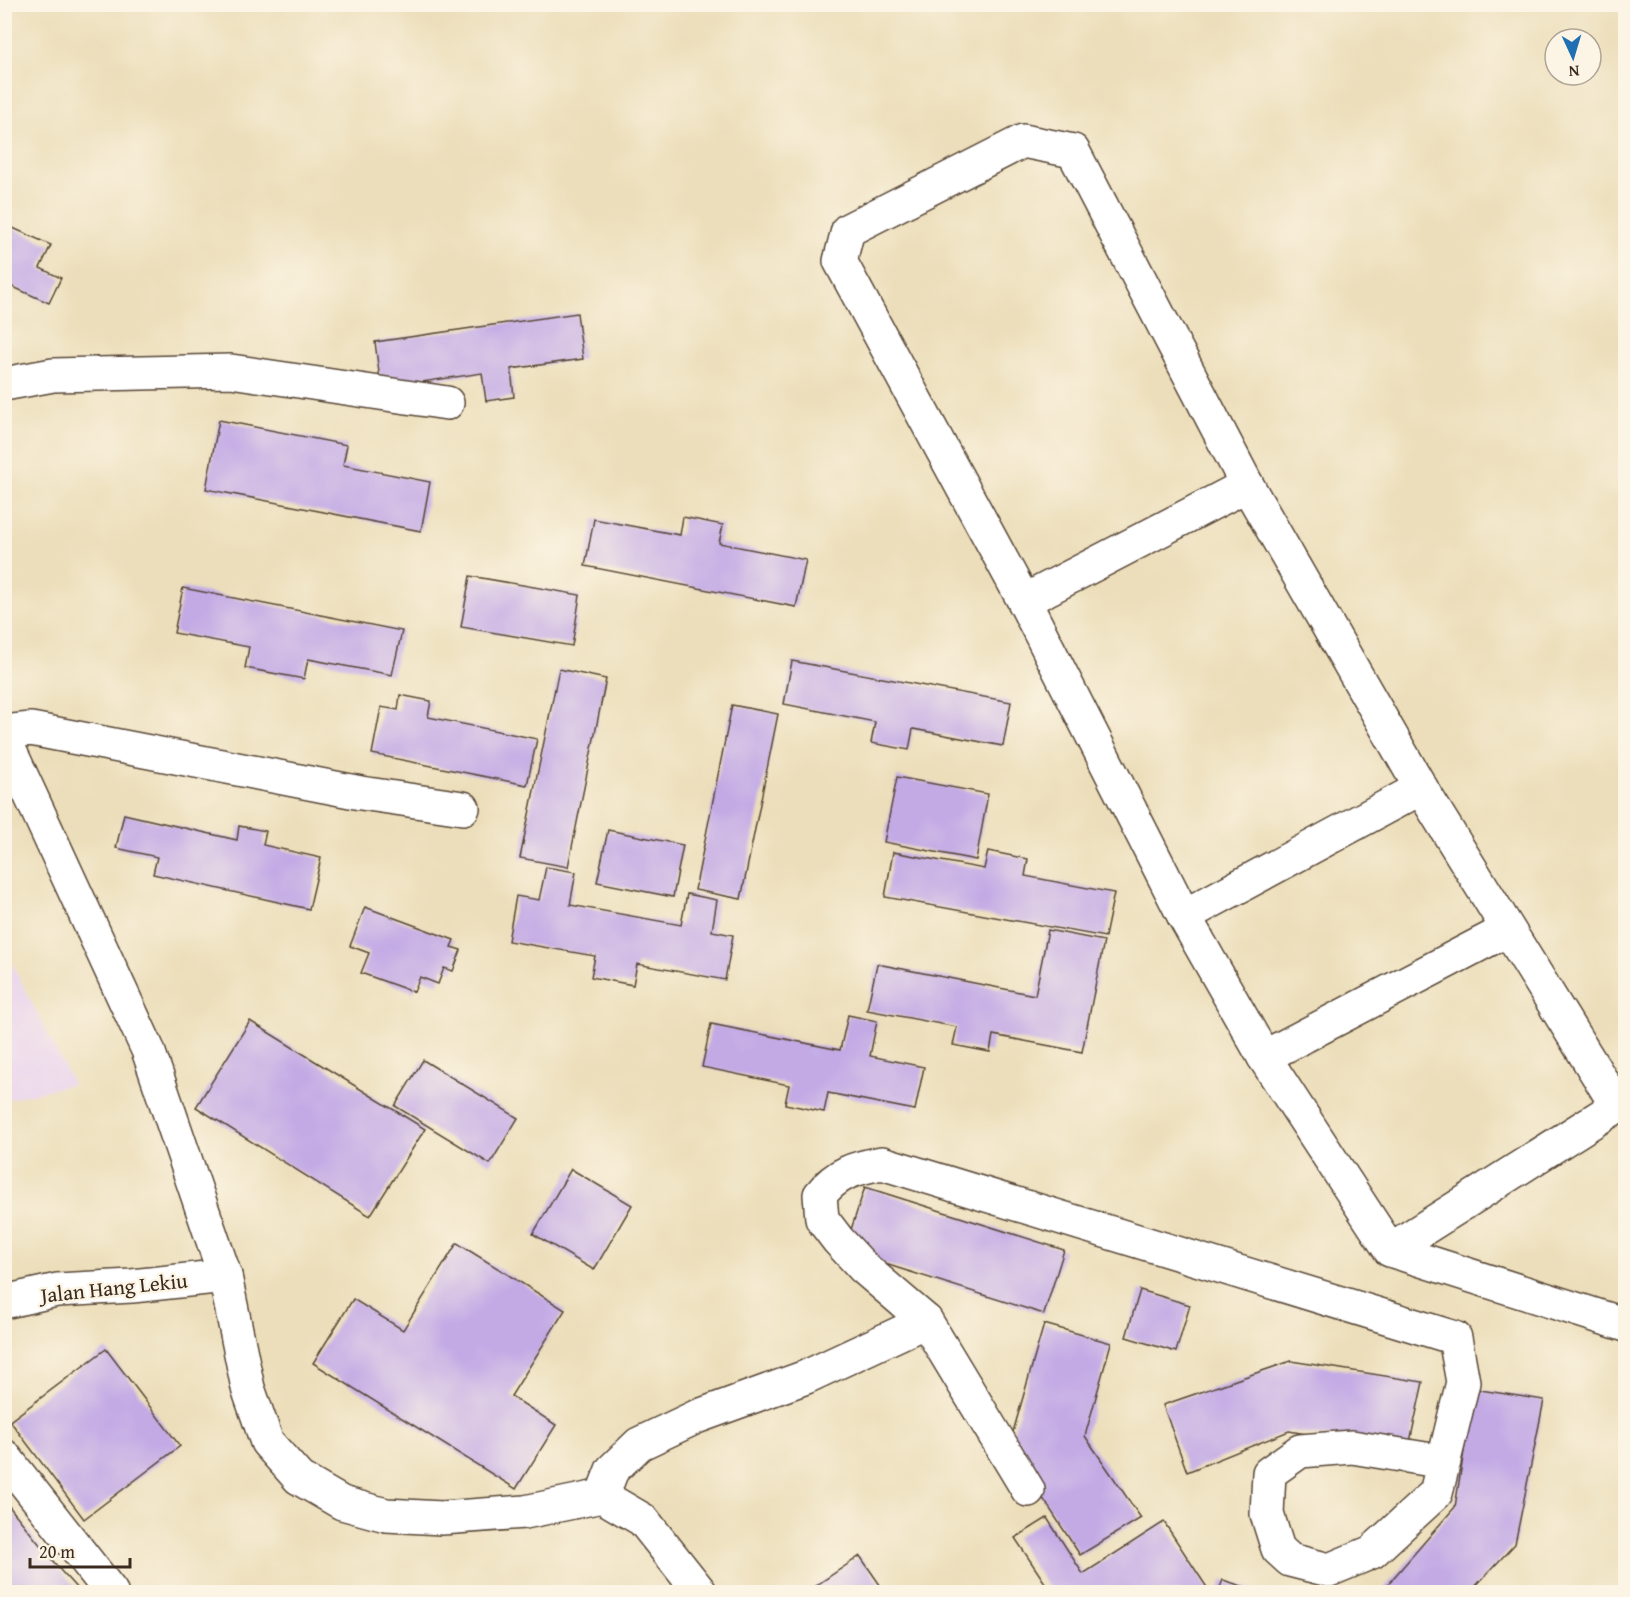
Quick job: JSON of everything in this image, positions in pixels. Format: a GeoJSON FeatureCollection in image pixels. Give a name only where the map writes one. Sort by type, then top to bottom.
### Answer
{"type":"FeatureCollection","features":[{"type":"Feature","properties":{"kind":"street"},"geometry":{"type":"LineString","coordinates":[[1390,1250],[1617,1106],[1421,788],[1248,485],[1073,151],[1023,141],[848,230],[840,261],[1024,601],[1184,915],[1264,1057],[1390,1250],[1626,1325]]}},
{"type":"Feature","properties":{"kind":"street"},"geometry":{"type":"LineString","coordinates":[[4,384],[54,375],[231,371],[447,403]]}},
{"type":"Feature","properties":{"kind":"street"},"geometry":{"type":"LineString","coordinates":[[1024,601],[1248,485]]}},
{"type":"Feature","properties":{"kind":"street"},"geometry":{"type":"LineString","coordinates":[[4,732],[31,729],[361,793],[463,808]]}},
{"type":"Feature","properties":{"kind":"street"},"geometry":{"type":"LineString","coordinates":[[4,738],[148,1050],[225,1276],[248,1388],[267,1442],[299,1478],[342,1503],[386,1515],[442,1518],[525,1512],[602,1496],[643,1521],[700,1593]]}},
{"type":"Feature","properties":{"kind":"street"},"geometry":{"type":"LineString","coordinates":[[1184,915],[1421,788]]}},
{"type":"Feature","properties":{"kind":"street"},"geometry":{"type":"LineString","coordinates":[[1264,1057],[1507,930]]}},
{"type":"Feature","properties":{"kind":"street"},"geometry":{"type":"LineString","coordinates":[[1028,1490],[926,1321],[864,1268],[822,1219],[820,1195],[831,1181],[852,1168],[882,1163],[1455,1338],[1462,1382],[1444,1462],[1436,1493],[1372,1552],[1329,1570],[1290,1560],[1278,1549],[1267,1514],[1269,1473],[1300,1451],[1352,1447],[1444,1462]]}},
{"type":"Feature","properties":{"kind":"street","name":"Jalan Hang Lekiu"},"geometry":{"type":"LineString","coordinates":[[4,1302],[57,1290],[132,1286],[225,1276]]}},
{"type":"Feature","properties":{"kind":"street"},"geometry":{"type":"LineString","coordinates":[[602,1496],[612,1470],[639,1444],[696,1417],[806,1377],[926,1321]]}},
{"type":"Feature","properties":{"kind":"street"},"geometry":{"type":"LineString","coordinates":[[4,1456],[111,1593]]}},
{"type":"Feature","properties":{"kind":"shaded area"},"geometry":{"type":"Polygon","coordinates":[[[5,950],[73,1084],[5,1100],[5,950]]]}},
{"type":"Feature","properties":{"kind":"building"},"geometry":{"type":"Polygon","coordinates":[[[4,224],[51,245],[40,268],[61,278],[49,303],[4,283],[4,224]]]}},
{"type":"Feature","properties":{"kind":"building"},"geometry":{"type":"Polygon","coordinates":[[[577,313],[583,359],[511,369],[514,397],[486,401],[482,373],[381,388],[375,342],[577,313]]]}},
{"type":"Feature","properties":{"kind":"building"},"geometry":{"type":"Polygon","coordinates":[[[219,420],[347,445],[343,465],[430,482],[421,531],[206,489],[219,420]]]}},
{"type":"Feature","properties":{"kind":"building"},"geometry":{"type":"Polygon","coordinates":[[[683,517],[723,525],[719,543],[806,560],[796,607],[585,566],[594,519],[680,535],[683,517]]]}},
{"type":"Feature","properties":{"kind":"building"},"geometry":{"type":"Polygon","coordinates":[[[470,576],[580,595],[572,646],[461,627],[470,576]]]}},
{"type":"Feature","properties":{"kind":"building"},"geometry":{"type":"Polygon","coordinates":[[[183,588],[402,631],[392,675],[308,659],[304,679],[245,668],[249,647],[174,633],[183,588]]]}},
{"type":"Feature","properties":{"kind":"building"},"geometry":{"type":"Polygon","coordinates":[[[792,661],[1011,702],[1003,746],[913,729],[909,750],[871,743],[875,722],[784,704],[792,661]]]}},
{"type":"Feature","properties":{"kind":"building"},"geometry":{"type":"Polygon","coordinates":[[[559,669],[606,679],[568,867],[520,858],[559,669]]]}},
{"type":"Feature","properties":{"kind":"building"},"geometry":{"type":"Polygon","coordinates":[[[400,695],[431,701],[428,717],[537,739],[527,785],[372,754],[381,707],[398,710],[400,695]]]}},
{"type":"Feature","properties":{"kind":"building"},"geometry":{"type":"Polygon","coordinates":[[[732,705],[778,714],[741,899],[695,890],[732,705]]]}},
{"type":"Feature","properties":{"kind":"building"},"geometry":{"type":"Polygon","coordinates":[[[897,777],[988,794],[976,860],[884,842],[897,777]]]}},
{"type":"Feature","properties":{"kind":"building"},"geometry":{"type":"Polygon","coordinates":[[[124,814],[237,840],[239,826],[266,831],[263,845],[321,858],[309,909],[153,874],[157,857],[116,848],[124,814]]]}},
{"type":"Feature","properties":{"kind":"building"},"geometry":{"type":"Polygon","coordinates":[[[608,830],[683,845],[673,897],[597,882],[608,830]]]}},
{"type":"Feature","properties":{"kind":"building"},"geometry":{"type":"Polygon","coordinates":[[[988,851],[1028,859],[1025,876],[1114,893],[1105,937],[885,897],[893,852],[984,869],[988,851]]]}},
{"type":"Feature","properties":{"kind":"building"},"geometry":{"type":"Polygon","coordinates":[[[546,867],[576,872],[570,905],[681,925],[687,894],[717,900],[712,931],[733,935],[725,980],[637,964],[633,985],[591,977],[595,956],[508,941],[516,896],[539,900],[546,867]]]}},
{"type":"Feature","properties":{"kind":"building"},"geometry":{"type":"Polygon","coordinates":[[[365,907],[454,940],[451,947],[461,950],[453,971],[444,968],[438,984],[420,977],[414,992],[361,973],[369,953],[350,946],[365,907]]]}},
{"type":"Feature","properties":{"kind":"building"},"geometry":{"type":"Polygon","coordinates":[[[1048,930],[1104,941],[1082,1052],[993,1035],[990,1052],[953,1045],[957,1027],[867,1010],[877,964],[1035,995],[1048,930]]]}},
{"type":"Feature","properties":{"kind":"building"},"geometry":{"type":"Polygon","coordinates":[[[848,1015],[877,1021],[870,1056],[924,1067],[915,1110],[828,1093],[824,1112],[785,1104],[789,1085],[702,1067],[711,1024],[840,1050],[848,1015]]]}},
{"type":"Feature","properties":{"kind":"building"},"geometry":{"type":"Polygon","coordinates":[[[250,1021],[425,1129],[370,1216],[196,1107],[250,1021]]]}},
{"type":"Feature","properties":{"kind":"building"},"geometry":{"type":"Polygon","coordinates":[[[423,1060],[518,1118],[490,1164],[395,1106],[423,1060]]]}},
{"type":"Feature","properties":{"kind":"building"},"geometry":{"type":"Polygon","coordinates":[[[571,1169],[632,1205],[594,1270],[533,1234],[571,1169]]]}},
{"type":"Feature","properties":{"kind":"building"},"geometry":{"type":"Polygon","coordinates":[[[865,1187],[1064,1250],[1044,1314],[844,1251],[865,1187]]]}},
{"type":"Feature","properties":{"kind":"building"},"geometry":{"type":"Polygon","coordinates":[[[457,1243],[565,1310],[511,1396],[556,1425],[516,1489],[313,1363],[353,1299],[403,1330],[457,1243]]]}},
{"type":"Feature","properties":{"kind":"building"},"geometry":{"type":"Polygon","coordinates":[[[1140,1290],[1190,1305],[1176,1352],[1126,1337],[1140,1290]]]}},
{"type":"Feature","properties":{"kind":"building"},"geometry":{"type":"Polygon","coordinates":[[[1044,1324],[1111,1343],[1085,1436],[1141,1518],[1080,1555],[1009,1446],[1044,1324]]]}},
{"type":"Feature","properties":{"kind":"building"},"geometry":{"type":"Polygon","coordinates":[[[106,1349],[180,1446],[84,1519],[10,1421],[106,1349]]]}},
{"type":"Feature","properties":{"kind":"building"},"geometry":{"type":"Polygon","coordinates":[[[1291,1361],[1423,1382],[1408,1451],[1289,1431],[1187,1472],[1163,1405],[1291,1361]]]}},
{"type":"Feature","properties":{"kind":"building"},"geometry":{"type":"Polygon","coordinates":[[[1474,1389],[1544,1400],[1515,1544],[1470,1592],[1381,1592],[1455,1507],[1474,1389]]]}},
{"type":"Feature","properties":{"kind":"building"},"geometry":{"type":"Polygon","coordinates":[[[4,1500],[61,1571],[80,1592],[4,1592],[4,1500]]]}},
{"type":"Feature","properties":{"kind":"building"},"geometry":{"type":"Polygon","coordinates":[[[1047,1518],[1083,1574],[1164,1522],[1210,1592],[1051,1592],[1015,1538],[1047,1518]]]}},
{"type":"Feature","properties":{"kind":"building"},"geometry":{"type":"Polygon","coordinates":[[[860,1556],[885,1592],[818,1592],[814,1587],[860,1556]]]}},
{"type":"Feature","properties":{"kind":"building"},"geometry":{"type":"Polygon","coordinates":[[[1223,1580],[1261,1592],[1218,1592],[1223,1580]]]}}]}
